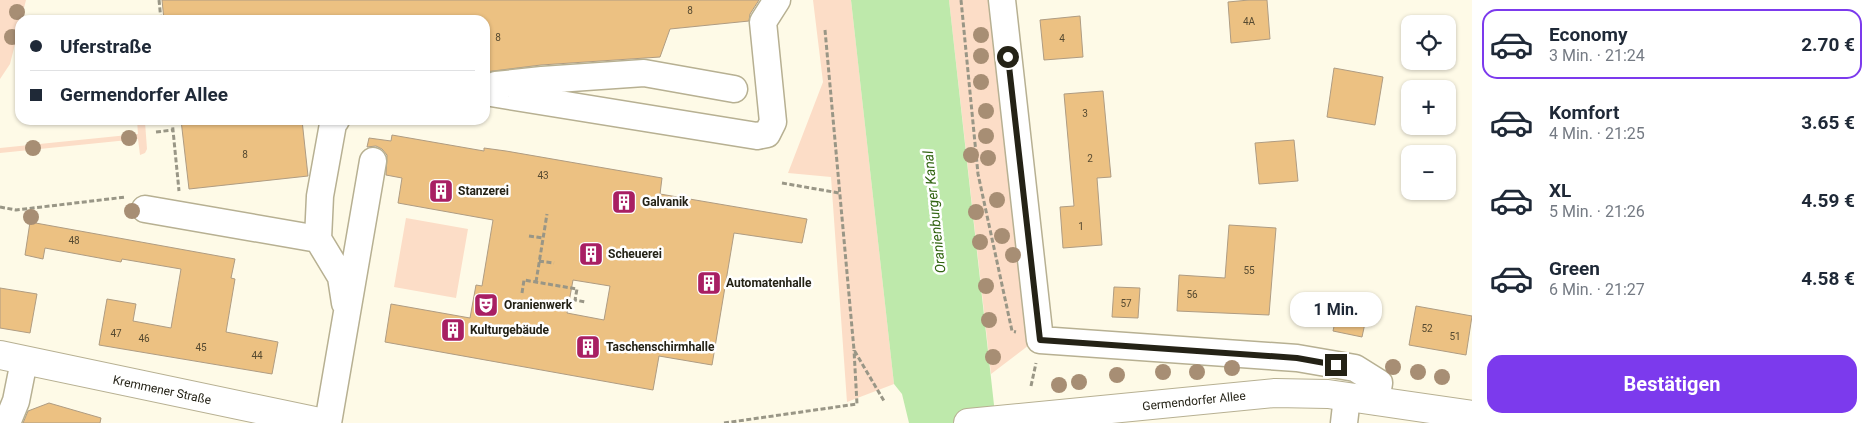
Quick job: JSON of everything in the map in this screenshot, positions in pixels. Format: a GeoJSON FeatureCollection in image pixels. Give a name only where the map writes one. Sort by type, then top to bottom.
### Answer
{"type":"FeatureCollection","features":[{"type":"Feature","properties":{"kind":"main road","name":"Kremmener Straße"},"geometry":{"type":"LineString","coordinates":[[12,358],[326,423]]}},
{"type":"Feature","properties":{"kind":"main road","name":"Germendorfer Allee"},"geometry":{"type":"LineString","coordinates":[[968,423],[1275,393],[1328,394],[1345,410],[1376,401],[1472,415]]}},
{"type":"Feature","properties":{"kind":"street"},"geometry":{"type":"LineString","coordinates":[[490,93],[757,136],[767,134],[773,122],[763,22],[777,0]]}},
{"type":"Feature","properties":{"kind":"street"},"geometry":{"type":"LineString","coordinates":[[1002,0],[1040,340],[1297,358],[1356,368],[1379,383],[1376,401]]}},
{"type":"Feature","properties":{"kind":"street"},"geometry":{"type":"LineString","coordinates":[[490,86],[542,80],[644,73],[734,89]]}},
{"type":"Feature","properties":{"kind":"street"},"geometry":{"type":"LineString","coordinates":[[334,125],[320,196],[318,239],[341,277],[347,314]]}},
{"type":"Feature","properties":{"kind":"street"},"geometry":{"type":"LineString","coordinates":[[326,423],[373,161]]}},
{"type":"Feature","properties":{"kind":"street"},"geometry":{"type":"LineString","coordinates":[[140,202],[318,239]]}},
{"type":"Feature","properties":{"kind":"street"},"geometry":{"type":"LineString","coordinates":[[7,423],[16,401],[12,358]]}},
{"type":"Feature","properties":{"kind":"path"},"geometry":{"type":"LineString","coordinates":[[159,0],[160,15]]}},
{"type":"Feature","properties":{"kind":"path"},"geometry":{"type":"LineString","coordinates":[[961,0],[978,174],[1012,331],[1040,340]]}},
{"type":"Feature","properties":{"kind":"path"},"geometry":{"type":"LineString","coordinates":[[724,423],[857,404],[854,350],[825,30]]}},
{"type":"Feature","properties":{"kind":"path"},"geometry":{"type":"LineString","coordinates":[[171,192],[180,191],[172,125]]}},
{"type":"Feature","properties":{"kind":"path"},"geometry":{"type":"LineString","coordinates":[[156,132],[173,130]]}},
{"type":"Feature","properties":{"kind":"path"},"geometry":{"type":"LineString","coordinates":[[782,183],[839,193]]}},
{"type":"Feature","properties":{"kind":"path"},"geometry":{"type":"LineString","coordinates":[[0,207],[16,210],[140,202]]}},
{"type":"Feature","properties":{"kind":"path"},"geometry":{"type":"LineString","coordinates":[[536,282],[547,214]]}},
{"type":"Feature","properties":{"kind":"path"},"geometry":{"type":"LineString","coordinates":[[529,236],[543,238]]}},
{"type":"Feature","properties":{"kind":"path"},"geometry":{"type":"LineString","coordinates":[[539,261],[554,263]]}},
{"type":"Feature","properties":{"kind":"path"},"geometry":{"type":"LineString","coordinates":[[522,294],[524,280],[577,289],[575,300],[585,302]]}},
{"type":"Feature","properties":{"kind":"path"},"geometry":{"type":"LineString","coordinates":[[854,350],[884,401]]}},
{"type":"Feature","properties":{"kind":"shaded area"},"geometry":{"type":"Polygon","coordinates":[[[0,0],[26,0],[22,15],[15,15],[15,44],[10,64],[0,79],[0,0]]]}},
{"type":"Feature","properties":{"kind":"shaded area"},"geometry":{"type":"Polygon","coordinates":[[[813,0],[851,0],[894,384],[847,402],[831,177],[788,173],[823,82],[813,0]]]}},
{"type":"Feature","properties":{"kind":"shaded area"},"geometry":{"type":"Polygon","coordinates":[[[949,0],[1012,0],[1050,329],[991,374],[949,0]]]}},
{"type":"Feature","properties":{"kind":"shaded area"},"geometry":{"type":"Polygon","coordinates":[[[137,125],[145,125],[147,149],[145,153],[140,155],[138,139],[0,153],[0,148],[138,134],[137,125]]]}},
{"type":"Feature","properties":{"kind":"shaded area"},"geometry":{"type":"Polygon","coordinates":[[[406,218],[468,229],[456,298],[394,287],[406,218]]]}},
{"type":"Feature","properties":{"kind":"water","name":"Oranienburger Kanal"},"geometry":{"type":"Polygon","coordinates":[[[851,0],[949,0],[996,423],[909,423],[902,394],[894,384],[851,0]]]}},
{"type":"Feature","properties":{"kind":"building"},"geometry":{"type":"Polygon","coordinates":[[[162,0],[759,0],[750,14],[749,21],[670,29],[660,57],[541,65],[490,71],[490,15],[164,15],[162,0]]]}},
{"type":"Feature","properties":{"kind":"building"},"geometry":{"type":"Polygon","coordinates":[[[1267,0],[1270,39],[1231,43],[1228,2],[1267,0]]]}},
{"type":"Feature","properties":{"kind":"building"},"geometry":{"type":"Polygon","coordinates":[[[1080,16],[1083,57],[1044,60],[1040,20],[1080,16]]]}},
{"type":"Feature","properties":{"kind":"building"},"geometry":{"type":"Polygon","coordinates":[[[1334,68],[1383,77],[1375,125],[1327,117],[1334,68]]]}},
{"type":"Feature","properties":{"kind":"building"},"geometry":{"type":"Polygon","coordinates":[[[1103,91],[1111,177],[1097,178],[1102,245],[1063,248],[1060,207],[1074,206],[1064,94],[1103,91]]]}},
{"type":"Feature","properties":{"kind":"building"},"geometry":{"type":"Polygon","coordinates":[[[182,125],[303,125],[308,176],[189,189],[182,125]]]}},
{"type":"Feature","properties":{"kind":"building"},"geometry":{"type":"Polygon","coordinates":[[[392,135],[484,151],[484,148],[506,151],[662,178],[660,194],[807,219],[802,243],[734,233],[712,365],[659,356],[653,390],[385,342],[391,304],[470,318],[476,285],[482,286],[493,220],[398,203],[402,178],[386,175],[387,155],[382,149],[376,146],[367,147],[369,138],[391,141],[392,135]],[[573,280],[567,313],[604,320],[610,286],[573,280]]]}},
{"type":"Feature","properties":{"kind":"building"},"geometry":{"type":"Polygon","coordinates":[[[1294,140],[1298,181],[1259,184],[1255,143],[1294,140]]]}},
{"type":"Feature","properties":{"kind":"building"},"geometry":{"type":"Polygon","coordinates":[[[30,222],[235,259],[231,278],[235,279],[226,332],[278,342],[272,374],[99,345],[107,299],[136,304],[133,321],[171,328],[181,269],[122,259],[121,262],[45,248],[43,259],[25,255],[30,222]]]}},
{"type":"Feature","properties":{"kind":"building"},"geometry":{"type":"Polygon","coordinates":[[[1229,225],[1276,228],[1269,315],[1177,311],[1179,275],[1225,278],[1229,225]]]}},
{"type":"Feature","properties":{"kind":"building"},"geometry":{"type":"Polygon","coordinates":[[[1114,287],[1140,288],[1138,318],[1112,317],[1114,287]]]}},
{"type":"Feature","properties":{"kind":"building"},"geometry":{"type":"Polygon","coordinates":[[[0,288],[37,294],[30,333],[0,328],[0,288]]]}},
{"type":"Feature","properties":{"kind":"building"},"geometry":{"type":"Polygon","coordinates":[[[1341,294],[1370,300],[1362,337],[1333,331],[1341,294]]]}},
{"type":"Feature","properties":{"kind":"building"},"geometry":{"type":"Polygon","coordinates":[[[1416,306],[1472,316],[1466,355],[1409,345],[1416,306]]]}},
{"type":"Feature","properties":{"kind":"building"},"geometry":{"type":"Polygon","coordinates":[[[49,403],[101,418],[100,423],[23,423],[28,411],[49,403]]]}},
{"type":"Feature","properties":{"kind":"place","name":"Stanzerei"},"geometry":{"type":"Point","coordinates":[441,191]}},
{"type":"Feature","properties":{"kind":"place","name":"Galvanik"},"geometry":{"type":"Point","coordinates":[624,202]}},
{"type":"Feature","properties":{"kind":"place","name":"Scheuerei"},"geometry":{"type":"Point","coordinates":[591,254]}},
{"type":"Feature","properties":{"kind":"place","name":"Automatenhalle"},"geometry":{"type":"Point","coordinates":[709,283]}},
{"type":"Feature","properties":{"kind":"place","name":"Oranienwerk"},"geometry":{"type":"Point","coordinates":[486,305]}},
{"type":"Feature","properties":{"kind":"place","name":"Kulturgebäude"},"geometry":{"type":"Point","coordinates":[453,330]}},
{"type":"Feature","properties":{"kind":"place","name":"Taschenschirmhalle"},"geometry":{"type":"Point","coordinates":[588,347]}},
{"type":"Feature","properties":{"kind":"route"},"geometry":{"type":"LineString","coordinates":[[1008,57],[1040,340],[1297,358],[1336,365]]}}]}
